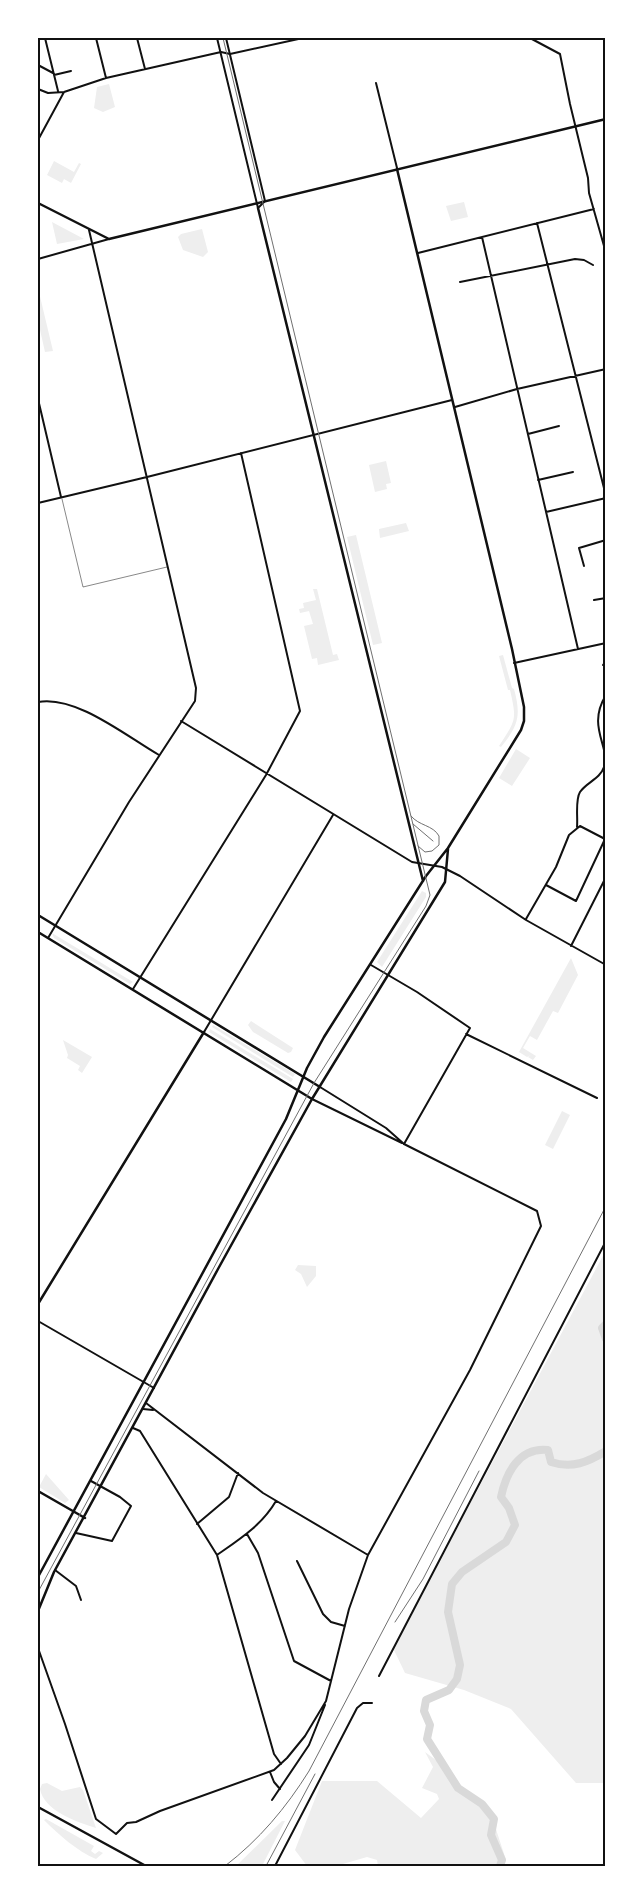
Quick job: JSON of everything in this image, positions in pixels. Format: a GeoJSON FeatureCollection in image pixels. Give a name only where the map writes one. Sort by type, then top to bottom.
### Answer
{"type":"FeatureCollection","features":[{"type":"Feature","properties":{"kind":"main road"},"geometry":{"type":"LineString","coordinates":[[38,203],[109,239],[606,119]]}},
{"type":"Feature","properties":{"kind":"main road"},"geometry":{"type":"LineString","coordinates":[[38,1577],[278,1135],[324,1038],[434,865],[448,848],[521,730],[524,721],[524,707],[456,407],[397,169]]}},
{"type":"Feature","properties":{"kind":"main road"},"geometry":{"type":"LineString","coordinates":[[258,208],[423,882]]}},
{"type":"Feature","properties":{"kind":"main road"},"geometry":{"type":"LineString","coordinates":[[38,1611],[56,1570],[312,1099],[446,882],[448,848]]}},
{"type":"Feature","properties":{"kind":"main road"},"geometry":{"type":"LineString","coordinates":[[38,916],[320,1086]]}},
{"type":"Feature","properties":{"kind":"main road"},"geometry":{"type":"LineString","coordinates":[[38,932],[312,1099]]}},
{"type":"Feature","properties":{"kind":"main road"},"geometry":{"type":"LineString","coordinates":[[38,1304],[204,1032]]}},
{"type":"Feature","properties":{"kind":"main road"},"geometry":{"type":"LineString","coordinates":[[38,1491],[85,1518]]}},
{"type":"Feature","properties":{"kind":"main road"},"geometry":{"type":"LineString","coordinates":[[38,1808],[146,1866]]}},
{"type":"Feature","properties":{"kind":"street"},"geometry":{"type":"LineString","coordinates":[[45,38],[58,92]]}},
{"type":"Feature","properties":{"kind":"street"},"geometry":{"type":"LineString","coordinates":[[96,38],[106,78]]}},
{"type":"Feature","properties":{"kind":"street"},"geometry":{"type":"LineString","coordinates":[[138,38],[145,69]]}},
{"type":"Feature","properties":{"kind":"street"},"geometry":{"type":"LineString","coordinates":[[217,38],[258,208],[265,202],[226,38]]}},
{"type":"Feature","properties":{"kind":"street"},"geometry":{"type":"LineString","coordinates":[[38,89],[48,93],[64,92],[106,78],[145,69],[221,52],[230,54],[303,38]]}},
{"type":"Feature","properties":{"kind":"street"},"geometry":{"type":"LineString","coordinates":[[530,38],[560,54],[594,209],[606,253]]}},
{"type":"Feature","properties":{"kind":"street"},"geometry":{"type":"LineString","coordinates":[[38,65],[54,74],[70,71]]}},
{"type":"Feature","properties":{"kind":"street"},"geometry":{"type":"LineString","coordinates":[[376,83],[397,169]]}},
{"type":"Feature","properties":{"kind":"street"},"geometry":{"type":"LineString","coordinates":[[38,140],[64,92]]}},
{"type":"Feature","properties":{"kind":"street"},"geometry":{"type":"LineString","coordinates":[[418,253],[594,209]]}},
{"type":"Feature","properties":{"kind":"street"},"geometry":{"type":"LineString","coordinates":[[537,223],[606,497],[546,512]]}},
{"type":"Feature","properties":{"kind":"street"},"geometry":{"type":"LineString","coordinates":[[48,938],[194,701],[196,688],[89,230]]}},
{"type":"Feature","properties":{"kind":"street"},"geometry":{"type":"LineString","coordinates":[[482,237],[578,649]]}},
{"type":"Feature","properties":{"kind":"street"},"geometry":{"type":"LineString","coordinates":[[38,258],[109,239]]}},
{"type":"Feature","properties":{"kind":"street"},"geometry":{"type":"LineString","coordinates":[[460,282],[575,259],[584,260],[593,265]]}},
{"type":"Feature","properties":{"kind":"street"},"geometry":{"type":"LineString","coordinates":[[456,407],[606,369]]}},
{"type":"Feature","properties":{"kind":"street"},"geometry":{"type":"LineString","coordinates":[[38,503],[453,399]]}},
{"type":"Feature","properties":{"kind":"street"},"geometry":{"type":"LineString","coordinates":[[38,400],[61,497]]}},
{"type":"Feature","properties":{"kind":"street"},"geometry":{"type":"LineString","coordinates":[[528,434],[559,426]]}},
{"type":"Feature","properties":{"kind":"street"},"geometry":{"type":"LineString","coordinates":[[133,989],[266,774],[300,711],[241,453]]}},
{"type":"Feature","properties":{"kind":"street"},"geometry":{"type":"LineString","coordinates":[[538,480],[573,472]]}},
{"type":"Feature","properties":{"kind":"street"},"geometry":{"type":"LineString","coordinates":[[584,566],[579,548],[606,540]]}},
{"type":"Feature","properties":{"kind":"street"},"geometry":{"type":"LineString","coordinates":[[594,600],[606,598]]}},
{"type":"Feature","properties":{"kind":"street"},"geometry":{"type":"LineString","coordinates":[[514,663],[606,643]]}},
{"type":"Feature","properties":{"kind":"street"},"geometry":{"type":"LineString","coordinates":[[606,661],[603,665],[606,667]]}},
{"type":"Feature","properties":{"kind":"street"},"geometry":{"type":"LineString","coordinates":[[578,827],[578,798],[581,791],[599,775],[605,765],[597,725],[599,708],[606,694]]}},
{"type":"Feature","properties":{"kind":"street"},"geometry":{"type":"LineString","coordinates":[[38,702],[50,700],[82,709],[159,755]]}},
{"type":"Feature","properties":{"kind":"street"},"geometry":{"type":"LineString","coordinates":[[181,721],[333,815],[419,864],[434,865],[447,869],[526,920],[606,965]]}},
{"type":"Feature","properties":{"kind":"street"},"geometry":{"type":"LineString","coordinates":[[204,1032],[333,815]]}},
{"type":"Feature","properties":{"kind":"street"},"geometry":{"type":"LineString","coordinates":[[526,920],[546,885],[568,835],[578,827],[583,826],[605,839],[576,901],[546,885]]}},
{"type":"Feature","properties":{"kind":"street"},"geometry":{"type":"LineString","coordinates":[[571,946],[606,877]]}},
{"type":"Feature","properties":{"kind":"street"},"geometry":{"type":"LineString","coordinates":[[371,965],[470,1028],[404,1144]]}},
{"type":"Feature","properties":{"kind":"street"},"geometry":{"type":"LineString","coordinates":[[466,1034],[597,1098]]}},
{"type":"Feature","properties":{"kind":"street"},"geometry":{"type":"LineString","coordinates":[[320,1086],[386,1128],[404,1144]]}},
{"type":"Feature","properties":{"kind":"street"},"geometry":{"type":"LineString","coordinates":[[272,1800],[309,1745],[326,1701],[345,1626],[368,1555],[470,1370],[541,1226],[537,1211],[312,1099]]}},
{"type":"Feature","properties":{"kind":"street"},"geometry":{"type":"LineString","coordinates":[[379,1676],[606,1241]]}},
{"type":"Feature","properties":{"kind":"street"},"geometry":{"type":"LineString","coordinates":[[38,1321],[154,1388]]}},
{"type":"Feature","properties":{"kind":"street"},"geometry":{"type":"LineString","coordinates":[[146,1403],[276,1501],[368,1555]]}},
{"type":"Feature","properties":{"kind":"street"},"geometry":{"type":"LineString","coordinates":[[143,1410],[155,1410]]}},
{"type":"Feature","properties":{"kind":"street"},"geometry":{"type":"LineString","coordinates":[[133,1428],[140,1431],[217,1555],[274,1754],[281,1764]]}},
{"type":"Feature","properties":{"kind":"street"},"geometry":{"type":"LineString","coordinates":[[196,1524],[229,1497],[238,1473]]}},
{"type":"Feature","properties":{"kind":"street"},"geometry":{"type":"LineString","coordinates":[[76,1533],[112,1541],[123,1524],[131,1506],[91,1481]]}},
{"type":"Feature","properties":{"kind":"street"},"geometry":{"type":"LineString","coordinates":[[217,1555],[247,1534],[269,1513],[276,1501]]}},
{"type":"Feature","properties":{"kind":"street"},"geometry":{"type":"LineString","coordinates":[[247,1534],[258,1553],[294,1661],[331,1681]]}},
{"type":"Feature","properties":{"kind":"street"},"geometry":{"type":"LineString","coordinates":[[297,1561],[323,1614],[332,1622],[345,1626]]}},
{"type":"Feature","properties":{"kind":"street"},"geometry":{"type":"LineString","coordinates":[[56,1570],[76,1586],[81,1600]]}},
{"type":"Feature","properties":{"kind":"street"},"geometry":{"type":"LineString","coordinates":[[38,1648],[96,1819],[116,1834],[127,1823],[136,1822],[160,1811],[270,1771],[281,1764],[305,1736],[326,1701]]}},
{"type":"Feature","properties":{"kind":"street"},"geometry":{"type":"LineString","coordinates":[[275,1866],[357,1708],[363,1703],[372,1703]]}},
{"type":"Feature","properties":{"kind":"street"},"geometry":{"type":"LineString","coordinates":[[270,1771],[274,1782],[280,1789]]}},
{"type":"Feature","properties":{"kind":"lane"},"geometry":{"type":"LineString","coordinates":[[61,497],[83,587],[168,567]]}},
{"type":"Feature","properties":{"kind":"shaded area"},"geometry":{"type":"Polygon","coordinates":[[[109,84],[115,107],[103,112],[94,108],[97,87],[109,84]]]}},
{"type":"Feature","properties":{"kind":"shaded area"},"geometry":{"type":"Polygon","coordinates":[[[54,161],[74,172],[79,163],[81,164],[71,183],[64,179],[62,183],[47,175],[54,161]]]}},
{"type":"Feature","properties":{"kind":"shaded area"},"geometry":{"type":"Polygon","coordinates":[[[464,202],[468,217],[451,221],[446,206],[464,202]]]}},
{"type":"Feature","properties":{"kind":"shaded area"},"geometry":{"type":"Polygon","coordinates":[[[52,222],[84,239],[57,244],[52,222]]]}},
{"type":"Feature","properties":{"kind":"shaded area"},"geometry":{"type":"Polygon","coordinates":[[[202,229],[208,252],[203,257],[183,250],[178,237],[181,234],[202,229]]]}},
{"type":"Feature","properties":{"kind":"shaded area"},"geometry":{"type":"Polygon","coordinates":[[[38,288],[53,351],[45,352],[38,321],[38,288]]]}},
{"type":"Feature","properties":{"kind":"shaded area"},"geometry":{"type":"Polygon","coordinates":[[[386,461],[391,483],[386,484],[387,489],[375,492],[369,465],[386,461]]]}},
{"type":"Feature","properties":{"kind":"shaded area"},"geometry":{"type":"Polygon","coordinates":[[[406,523],[409,531],[380,538],[379,529],[406,523]]]}},
{"type":"Feature","properties":{"kind":"shaded area"},"geometry":{"type":"Polygon","coordinates":[[[356,535],[382,643],[373,645],[347,537],[356,535]]]}},
{"type":"Feature","properties":{"kind":"shaded area"},"geometry":{"type":"Polygon","coordinates":[[[313,589],[317,589],[333,655],[337,654],[339,660],[318,665],[317,658],[312,659],[304,626],[313,624],[309,611],[300,613],[299,609],[304,608],[303,603],[316,600],[313,589]]]}},
{"type":"Feature","properties":{"kind":"shaded area"},"geometry":{"type":"Polygon","coordinates":[[[503,655],[512,688],[514,689],[518,713],[512,732],[501,747],[499,746],[514,720],[514,708],[510,690],[508,690],[499,656],[503,655]]]}},
{"type":"Feature","properties":{"kind":"shaded area"},"geometry":{"type":"Polygon","coordinates":[[[516,749],[530,758],[512,786],[499,778],[516,749]]]}},
{"type":"Feature","properties":{"kind":"shaded area"},"geometry":{"type":"Polygon","coordinates":[[[422,891],[426,893],[426,897],[382,967],[377,962],[422,891]]]}},
{"type":"Feature","properties":{"kind":"shaded area"},"geometry":{"type":"Polygon","coordinates":[[[52,933],[133,982],[130,984],[54,938],[52,933]]]}},
{"type":"Feature","properties":{"kind":"shaded area"},"geometry":{"type":"Polygon","coordinates":[[[571,958],[578,975],[558,1013],[553,1011],[537,1040],[530,1036],[523,1048],[536,1056],[533,1060],[528,1057],[531,1055],[527,1057],[519,1052],[571,958]]]}},
{"type":"Feature","properties":{"kind":"shaded area"},"geometry":{"type":"Polygon","coordinates":[[[251,1021],[293,1048],[291,1052],[288,1053],[253,1032],[248,1025],[251,1021]]]}},
{"type":"Feature","properties":{"kind":"shaded area"},"geometry":{"type":"Polygon","coordinates":[[[213,1025],[295,1074],[293,1077],[212,1027],[213,1025]]]}},
{"type":"Feature","properties":{"kind":"shaded area"},"geometry":{"type":"Polygon","coordinates":[[[210,1029],[293,1079],[291,1082],[209,1032],[210,1029]]]}},
{"type":"Feature","properties":{"kind":"shaded area"},"geometry":{"type":"Polygon","coordinates":[[[63,1040],[92,1057],[82,1073],[78,1070],[80,1066],[67,1058],[68,1055],[63,1040]]]}},
{"type":"Feature","properties":{"kind":"shaded area"},"geometry":{"type":"Polygon","coordinates":[[[562,1111],[570,1115],[553,1149],[545,1145],[562,1111]]]}},
{"type":"Feature","properties":{"kind":"shaded area"},"geometry":{"type":"Polygon","coordinates":[[[605,1252],[605,1783],[576,1783],[511,1709],[464,1690],[405,1673],[393,1648],[605,1252]]]}},
{"type":"Feature","properties":{"kind":"shaded area"},"geometry":{"type":"Polygon","coordinates":[[[298,1265],[316,1266],[316,1276],[307,1287],[301,1274],[295,1270],[298,1265]]]}},
{"type":"Feature","properties":{"kind":"shaded area"},"geometry":{"type":"Polygon","coordinates":[[[46,1474],[69,1500],[65,1503],[39,1487],[46,1474]]]}},
{"type":"Feature","properties":{"kind":"shaded area"},"geometry":{"type":"Polygon","coordinates":[[[425,1752],[444,1766],[461,1794],[473,1795],[492,1817],[506,1860],[498,1866],[378,1866],[377,1860],[367,1857],[336,1866],[307,1866],[295,1850],[322,1781],[377,1781],[421,1818],[439,1799],[437,1794],[422,1788],[433,1767],[425,1752]]]}},
{"type":"Feature","properties":{"kind":"shaded area"},"geometry":{"type":"Polygon","coordinates":[[[47,1783],[62,1791],[80,1787],[83,1790],[96,1828],[62,1814],[48,1804],[40,1789],[42,1784],[47,1783]]]}},
{"type":"Feature","properties":{"kind":"shaded area"},"geometry":{"type":"Polygon","coordinates":[[[46,1819],[94,1846],[91,1851],[95,1854],[99,1851],[103,1853],[96,1859],[82,1852],[44,1820],[46,1819]]]}},
{"type":"Feature","properties":{"kind":"shaded area"},"geometry":{"type":"Polygon","coordinates":[[[282,1821],[285,1821],[262,1866],[236,1866],[282,1821]]]}},
{"type":"Feature","properties":{"kind":"waterway"},"geometry":{"type":"LineString","coordinates":[[606,1324],[602,1328],[606,1339]]}},
{"type":"Feature","properties":{"kind":"waterway"},"geometry":{"type":"LineString","coordinates":[[500,1866],[502,1860],[491,1835],[494,1819],[482,1804],[458,1788],[427,1739],[430,1725],[424,1711],[426,1700],[449,1690],[457,1679],[460,1665],[448,1612],[452,1584],[462,1572],[506,1542],[515,1525],[509,1508],[501,1497],[510,1471],[522,1457],[538,1450],[548,1450],[551,1462],[566,1465],[586,1461],[606,1451]]}},
{"type":"Feature","properties":{"kind":"tram line"},"geometry":{"type":"LineString","coordinates":[[38,1592],[314,1083],[426,906],[430,895],[223,38]]}},
{"type":"Feature","properties":{"kind":"tram line"},"geometry":{"type":"LineString","coordinates":[[411,816],[436,832],[439,836],[439,845],[432,851],[425,852],[418,846]]}},
{"type":"Feature","properties":{"kind":"tram line"},"geometry":{"type":"LineString","coordinates":[[413,824],[433,841]]}},
{"type":"Feature","properties":{"kind":"railway"},"geometry":{"type":"LineString","coordinates":[[225,1866],[271,1823],[309,1771],[606,1206]]}},
{"type":"Feature","properties":{"kind":"railway"},"geometry":{"type":"LineString","coordinates":[[395,1622],[423,1579],[479,1471]]}},
{"type":"Feature","properties":{"kind":"railway"},"geometry":{"type":"LineString","coordinates":[[266,1866],[315,1774]]}}]}
